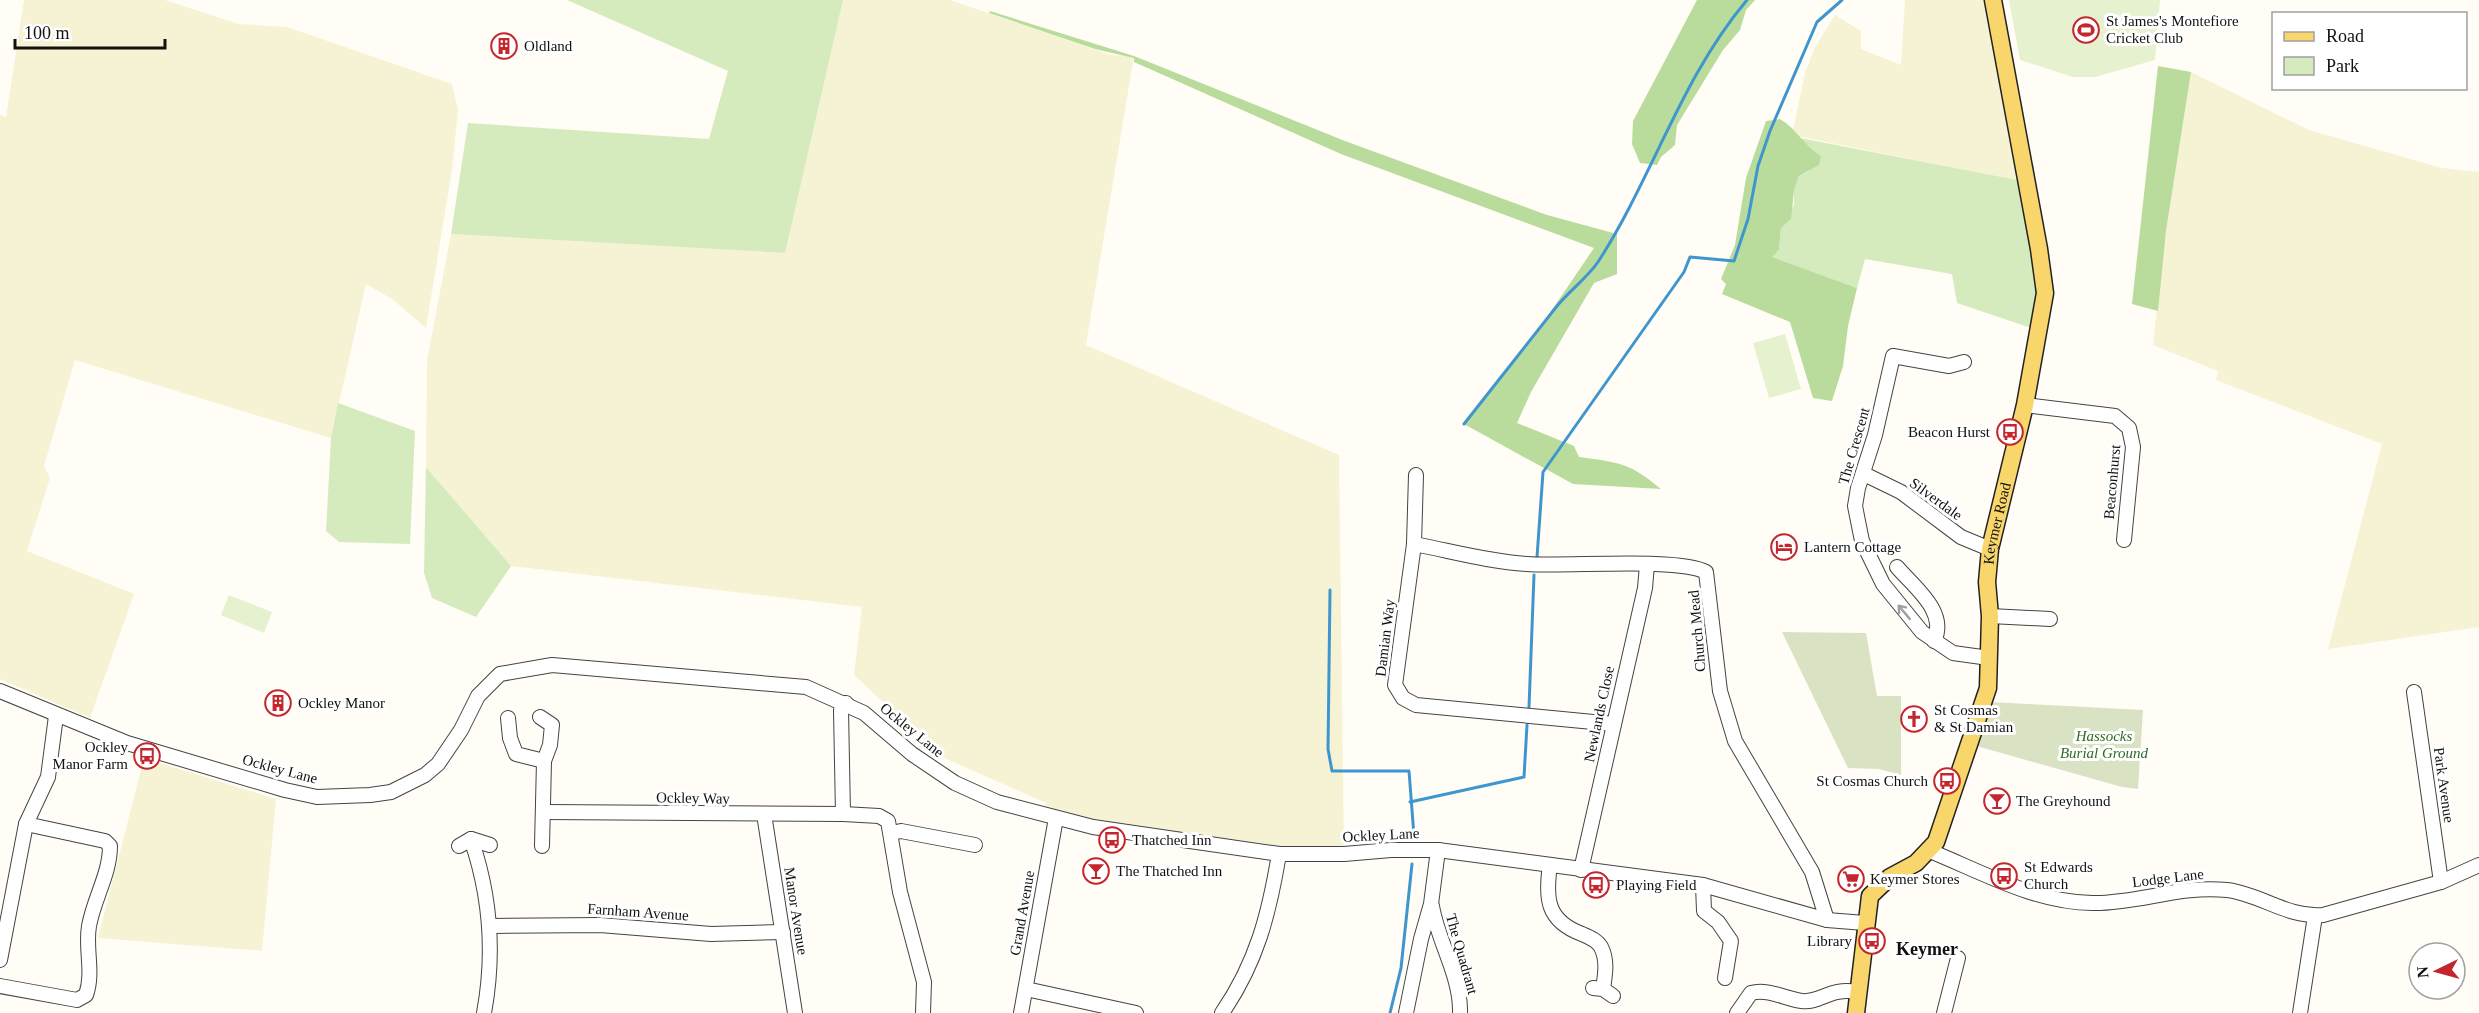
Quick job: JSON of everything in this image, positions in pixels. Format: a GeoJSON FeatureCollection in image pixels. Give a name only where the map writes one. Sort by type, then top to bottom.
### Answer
{"type":"FeatureCollection","features":[{"type":"Feature","properties":{"kind":"main road","name":"Keymer Road"},"geometry":{"type":"LineString","coordinates":[[1858,1013],[1857,992],[1870,896],[1890,877],[1916,863],[1930,851],[1939,837],[1983,709],[1988,688],[1990,616],[1987,582],[1990,549],[2025,405],[2045,293],[1993,0]]}},
{"type":"Feature","properties":{"kind":"street","name":"The Crescent"},"geometry":{"type":"LineString","coordinates":[[1964,362],[1949,366],[1893,356],[1855,506],[1862,541],[1883,584],[1904,613],[1934,641],[1953,653],[1989,658]]}},
{"type":"Feature","properties":{"kind":"street","name":"Beaconhurst"},"geometry":{"type":"LineString","coordinates":[[2025,405],[2115,416],[2129,428],[2133,447],[2124,540]]}},
{"type":"Feature","properties":{"kind":"street","name":"Silverdale"},"geometry":{"type":"LineString","coordinates":[[1864,474],[1901,492],[1950,530],[1990,549]]}},
{"type":"Feature","properties":{"kind":"street","name":"Damian Way"},"geometry":{"type":"LineString","coordinates":[[1416,475],[1414,544],[1395,685],[1403,698],[1416,705],[1614,724]]}},
{"type":"Feature","properties":{"kind":"street","name":"Church Mead"},"geometry":{"type":"LineString","coordinates":[[1414,544],[1527,564],[1647,565],[1698,568],[1706,572],[1720,691],[1735,741],[1812,872],[1827,920]]}},
{"type":"Feature","properties":{"kind":"street","name":"Newlands Close"},"geometry":{"type":"LineString","coordinates":[[1581,870],[1645,588],[1647,565]]}},
{"type":"Feature","properties":{"kind":"street"},"geometry":{"type":"LineString","coordinates":[[1897,567],[1933,609],[1938,619],[1938,631],[1934,641]]}},
{"type":"Feature","properties":{"kind":"street"},"geometry":{"type":"LineString","coordinates":[[1990,616],[2050,619]]}},
{"type":"Feature","properties":{"kind":"street","name":"Ockley Lane"},"geometry":{"type":"LineString","coordinates":[[0,691],[56,716],[127,742],[285,790],[317,796],[391,792],[425,775],[442,758],[461,730],[478,696],[491,680],[500,674],[523,668],[552,665],[806,687],[864,713],[912,754],[955,783],[997,802],[1056,818],[1139,835],[1279,854],[1344,854],[1402,849],[1438,850],[1703,885],[1827,920],[1865,923]]}},
{"type":"Feature","properties":{"kind":"street","name":"Park Avenue"},"geometry":{"type":"LineString","coordinates":[[2414,692],[2441,882]]}},
{"type":"Feature","properties":{"kind":"street"},"geometry":{"type":"LineString","coordinates":[[843,814],[841,710],[846,703]]}},
{"type":"Feature","properties":{"kind":"street"},"geometry":{"type":"LineString","coordinates":[[0,960],[26,824],[48,777],[56,716]]}},
{"type":"Feature","properties":{"kind":"street"},"geometry":{"type":"LineString","coordinates":[[540,717],[552,725],[550,745],[544,761],[542,846]]}},
{"type":"Feature","properties":{"kind":"street"},"geometry":{"type":"LineString","coordinates":[[508,718],[510,738],[516,754],[544,761]]}},
{"type":"Feature","properties":{"kind":"street","name":"Ockley Way"},"geometry":{"type":"LineString","coordinates":[[544,812],[879,816],[888,821],[892,833]]}},
{"type":"Feature","properties":{"kind":"street","name":"Manor Avenue"},"geometry":{"type":"LineString","coordinates":[[764,814],[795,1013]]}},
{"type":"Feature","properties":{"kind":"street","name":"Grand Avenue"},"geometry":{"type":"LineString","coordinates":[[1021,1013],[1056,818]]}},
{"type":"Feature","properties":{"kind":"street"},"geometry":{"type":"LineString","coordinates":[[0,986],[77,1000],[86,995],[90,978],[89,926],[110,859],[110,846],[105,841],[26,824]]}},
{"type":"Feature","properties":{"kind":"street"},"geometry":{"type":"LineString","coordinates":[[923,1013],[924,982],[900,892],[892,833],[901,831],[975,845]]}},
{"type":"Feature","properties":{"kind":"street"},"geometry":{"type":"LineString","coordinates":[[484,1013],[489,987],[490,926],[482,870],[465,842],[490,845]]}},
{"type":"Feature","properties":{"kind":"street","name":"The Quadrant"},"geometry":{"type":"LineString","coordinates":[[1406,1013],[1420,939],[1431,904],[1438,850]]}},
{"type":"Feature","properties":{"kind":"street","name":"Lodge Lane"},"geometry":{"type":"LineString","coordinates":[[1930,851],[2023,889],[2074,903],[2109,902],[2202,889],[2244,893],[2296,915],[2315,916],[2441,882],[2479,865]]}},
{"type":"Feature","properties":{"kind":"street"},"geometry":{"type":"LineString","coordinates":[[1222,1013],[1236,993],[1257,951],[1272,894],[1279,854]]}},
{"type":"Feature","properties":{"kind":"street"},"geometry":{"type":"LineString","coordinates":[[1550,865],[1548,899],[1551,910],[1561,924],[1591,938],[1600,946],[1606,966],[1603,991]]}},
{"type":"Feature","properties":{"kind":"street"},"geometry":{"type":"LineString","coordinates":[[1703,885],[1701,901],[1704,911],[1718,922],[1731,941],[1725,978]]}},
{"type":"Feature","properties":{"kind":"street","name":"The Quadrant"},"geometry":{"type":"LineString","coordinates":[[1431,904],[1438,936],[1455,979],[1460,1013]]}},
{"type":"Feature","properties":{"kind":"street"},"geometry":{"type":"LineString","coordinates":[[2300,1013],[2315,916]]}},
{"type":"Feature","properties":{"kind":"street","name":"Farnham Avenue"},"geometry":{"type":"LineString","coordinates":[[490,926],[600,925],[711,934],[783,932]]}},
{"type":"Feature","properties":{"kind":"street"},"geometry":{"type":"LineString","coordinates":[[1944,1013],[1958,958]]}},
{"type":"Feature","properties":{"kind":"street"},"geometry":{"type":"LineString","coordinates":[[1026,989],[1136,1013]]}},
{"type":"Feature","properties":{"kind":"street"},"geometry":{"type":"LineString","coordinates":[[1737,1013],[1751,993],[1758,991],[1804,1001],[1815,999],[1831,991],[1857,992]]}},
{"type":"Feature","properties":{"kind":"shaded area"},"geometry":{"type":"Polygon","coordinates":[[[24,0],[165,0],[239,24],[287,27],[452,84],[458,110],[452,170],[426,328],[392,299],[366,284],[331,438],[75,360],[44,466],[50,478],[27,551],[134,594],[90,718],[0,679],[0,115],[6,117],[24,0]]]}},
{"type":"Feature","properties":{"kind":"shaded area"},"geometry":{"type":"Polygon","coordinates":[[[843,0],[950,0],[1111,55],[1134,56],[1086,345],[1339,455],[1344,854],[1279,854],[1045,816],[1046,803],[942,757],[854,675],[862,607],[511,566],[426,467],[427,360],[451,234],[784,253],[843,0]]]}},
{"type":"Feature","properties":{"kind":"shaded area"},"geometry":{"type":"Polygon","coordinates":[[[1905,0],[1989,0],[2022,182],[1792,135],[1805,73],[1815,47],[1835,15],[1861,31],[1861,49],[1901,65],[1905,0]]]}},
{"type":"Feature","properties":{"kind":"shaded area"},"geometry":{"type":"Polygon","coordinates":[[[2191,72],[2309,130],[2442,168],[2479,172],[2479,627],[2328,649],[2382,444],[2216,380],[2218,371],[2153,345],[2166,231],[2191,72]]]}},
{"type":"Feature","properties":{"kind":"shaded area"},"geometry":{"type":"Polygon","coordinates":[[[144,758],[276,799],[262,951],[98,938],[144,758]]]}},
{"type":"Feature","properties":{"kind":"green space"},"geometry":{"type":"Polygon","coordinates":[[[567,0],[843,0],[785,253],[451,234],[468,123],[709,139],[728,71],[567,0]]]}},
{"type":"Feature","properties":{"kind":"green space"},"geometry":{"type":"Polygon","coordinates":[[[1697,0],[1755,0],[1746,10],[1740,30],[1723,50],[1677,125],[1675,145],[1661,157],[1657,165],[1640,163],[1632,144],[1633,121],[1697,0]]]}},
{"type":"Feature","properties":{"kind":"green space","name":"St James's Montefiore Cricket Club"},"geometry":{"type":"Polygon","coordinates":[[[2009,0],[2160,0],[2155,60],[2095,77],[2073,77],[2020,60],[2009,0]]]}},
{"type":"Feature","properties":{"kind":"green space"},"geometry":{"type":"Polygon","coordinates":[[[990,11],[1134,56],[1345,141],[1547,215],[1617,234],[1617,274],[1594,283],[1531,392],[1517,423],[1574,446],[1579,457],[1615,463],[1632,469],[1661,489],[1573,484],[1464,424],[1539,329],[1594,248],[1341,154],[1134,62],[1134,58],[1095,49],[989,13],[990,11]]]}},
{"type":"Feature","properties":{"kind":"green space"},"geometry":{"type":"Polygon","coordinates":[[[2158,66],[2191,72],[2166,231],[2158,311],[2132,304],[2158,66]]]}},
{"type":"Feature","properties":{"kind":"green space"},"geometry":{"type":"Polygon","coordinates":[[[1780,119],[1821,156],[1819,165],[1799,176],[1794,191],[1791,219],[1781,228],[1779,250],[1772,257],[1857,288],[1848,326],[1843,366],[1832,401],[1813,398],[1790,322],[1722,294],[1726,284],[1721,279],[1735,245],[1746,178],[1766,121],[1780,119]]]}},
{"type":"Feature","properties":{"kind":"green space"},"geometry":{"type":"Polygon","coordinates":[[[1800,138],[2027,182],[2039,249],[2037,330],[1957,303],[1952,274],[1865,259],[1857,288],[1771,257],[1779,250],[1781,228],[1794,205],[1794,191],[1799,176],[1809,171],[1810,150],[1800,138]]]}},
{"type":"Feature","properties":{"kind":"green space"},"geometry":{"type":"Polygon","coordinates":[[[1785,334],[1801,389],[1769,398],[1753,343],[1785,334]]]}},
{"type":"Feature","properties":{"kind":"green space"},"geometry":{"type":"Polygon","coordinates":[[[338,403],[415,431],[410,544],[339,542],[326,531],[331,438],[338,403]]]}},
{"type":"Feature","properties":{"kind":"green space"},"geometry":{"type":"Polygon","coordinates":[[[426,467],[511,566],[476,617],[432,598],[424,573],[426,467]]]}},
{"type":"Feature","properties":{"kind":"green space"},"geometry":{"type":"Polygon","coordinates":[[[229,595],[272,612],[264,633],[221,615],[229,595]]]}},
{"type":"Feature","properties":{"kind":"green space"},"geometry":{"type":"Polygon","coordinates":[[[1782,632],[1866,633],[1877,696],[1901,696],[1901,775],[1879,769],[1848,768],[1782,632]]]}},
{"type":"Feature","properties":{"kind":"green space","name":"Hassocks Burial Ground"},"geometry":{"type":"Polygon","coordinates":[[[1988,702],[2143,710],[2138,789],[2122,787],[1973,745],[1988,702]]]}},
{"type":"Feature","properties":{"kind":"waterway"},"geometry":{"type":"LineString","coordinates":[[1464,424],[1557,306],[1598,262],[1635,196],[1685,95],[1724,30],[1747,0]]}},
{"type":"Feature","properties":{"kind":"waterway"},"geometry":{"type":"LineString","coordinates":[[1537,557],[1543,472],[1684,272],[1690,257],[1734,261],[1748,219],[1758,166],[1770,131],[1817,22],[1842,0]]}},
{"type":"Feature","properties":{"kind":"waterway"},"geometry":{"type":"LineString","coordinates":[[1529,707],[1534,575]]}},
{"type":"Feature","properties":{"kind":"waterway"},"geometry":{"type":"LineString","coordinates":[[1330,590],[1328,749],[1332,771],[1409,771],[1414,836]]}},
{"type":"Feature","properties":{"kind":"waterway"},"geometry":{"type":"LineString","coordinates":[[1410,802],[1524,777],[1527,725]]}},
{"type":"Feature","properties":{"kind":"waterway"},"geometry":{"type":"LineString","coordinates":[[1390,1013],[1401,968],[1412,864]]}},
{"type":"Feature","properties":{"kind":"place","name":"St James's Montefiore Cricket Club"},"geometry":{"type":"Point","coordinates":[2086,30]}},
{"type":"Feature","properties":{"kind":"place","name":"Oldland"},"geometry":{"type":"Point","coordinates":[504,46]}},
{"type":"Feature","properties":{"kind":"place","name":"Beacon Hurst"},"geometry":{"type":"Point","coordinates":[2010,432]}},
{"type":"Feature","properties":{"kind":"place","name":"Lantern Cottage"},"geometry":{"type":"Point","coordinates":[1784,547]}},
{"type":"Feature","properties":{"kind":"place","name":"Ockley Manor"},"geometry":{"type":"Point","coordinates":[278,703]}},
{"type":"Feature","properties":{"kind":"place","name":"St Cosmas & St Damian"},"geometry":{"type":"Point","coordinates":[1914,719]}},
{"type":"Feature","properties":{"kind":"place","name":"Ockley Manor Farm"},"geometry":{"type":"Point","coordinates":[147,756]}},
{"type":"Feature","properties":{"kind":"place","name":"St Cosmas Church"},"geometry":{"type":"Point","coordinates":[1947,781]}},
{"type":"Feature","properties":{"kind":"place","name":"The Greyhound"},"geometry":{"type":"Point","coordinates":[1997,801]}},
{"type":"Feature","properties":{"kind":"place","name":"Thatched Inn"},"geometry":{"type":"Point","coordinates":[1112,840]}},
{"type":"Feature","properties":{"kind":"place","name":"The Thatched Inn"},"geometry":{"type":"Point","coordinates":[1096,871]}},
{"type":"Feature","properties":{"kind":"place","name":"St Edwards Church"},"geometry":{"type":"Point","coordinates":[2004,876]}},
{"type":"Feature","properties":{"kind":"place","name":"Keymer Stores"},"geometry":{"type":"Point","coordinates":[1851,879]}},
{"type":"Feature","properties":{"kind":"place","name":"Playing Field"},"geometry":{"type":"Point","coordinates":[1596,885]}},
{"type":"Feature","properties":{"kind":"place","name":"Library"},"geometry":{"type":"Point","coordinates":[1872,941]}},
{"type":"Feature","properties":{"kind":"district","name":"Keymer"},"geometry":{"type":"Point","coordinates":[1927,949]}}]}
